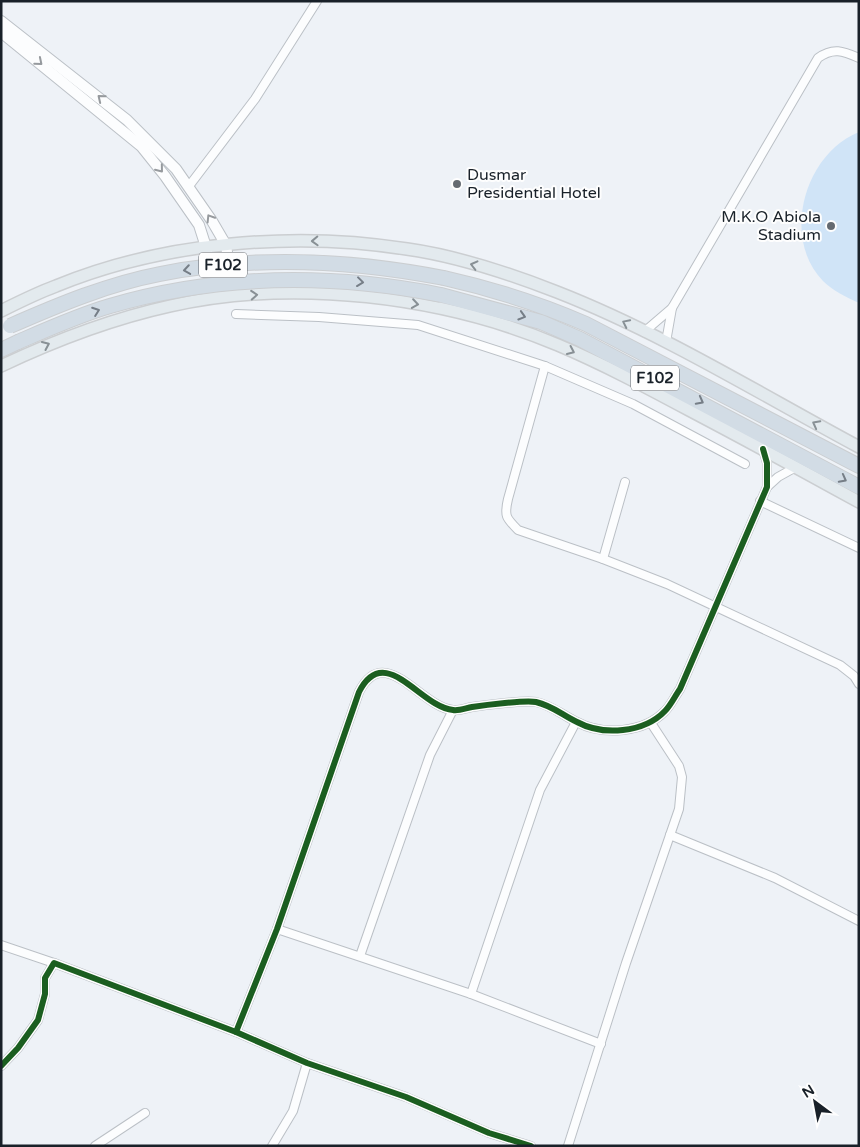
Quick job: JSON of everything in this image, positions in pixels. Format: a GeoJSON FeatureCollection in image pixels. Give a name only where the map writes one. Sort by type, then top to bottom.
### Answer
{"type":"FeatureCollection","features":[{"type":"Feature","properties":{"kind":"highway","name":"F102"},"geometry":{"type":"LineString","coordinates":[[5,328],[102,289],[160,274],[220,265],[283,262],[345,264],[396,269],[444,278],[545,306],[586,324],[859,466]]}},
{"type":"Feature","properties":{"kind":"highway","name":"F102"},"geometry":{"type":"LineString","coordinates":[[1,350],[109,306],[167,292],[224,282],[286,278],[345,280],[397,286],[441,295],[532,319],[580,339],[859,487]]}},
{"type":"Feature","properties":{"kind":"main road"},"geometry":{"type":"LineString","coordinates":[[1,21],[148,138],[189,186],[226,245],[233,297]]}},
{"type":"Feature","properties":{"kind":"main road"},"geometry":{"type":"LineString","coordinates":[[1,32],[98,108],[141,146],[165,176],[199,225],[206,247],[214,299]]}},
{"type":"Feature","properties":{"kind":"main road"},"geometry":{"type":"LineString","coordinates":[[1,310],[57,285],[119,265],[206,247],[330,240],[409,249],[492,270],[558,292],[666,342],[859,447]]}},
{"type":"Feature","properties":{"kind":"main road"},"geometry":{"type":"LineString","coordinates":[[1,366],[52,342],[114,320],[172,306],[214,299],[320,295],[379,299],[437,307],[503,325],[557,344],[621,374],[859,502]]}},
{"type":"Feature","properties":{"kind":"street"},"geometry":{"type":"LineString","coordinates":[[189,186],[270,78],[318,1]]}},
{"type":"Feature","properties":{"kind":"street"},"geometry":{"type":"LineString","coordinates":[[644,332],[672,308],[818,58],[827,52],[840,50],[859,58]]}},
{"type":"Feature","properties":{"kind":"street"},"geometry":{"type":"LineString","coordinates":[[666,342],[672,308]]}},
{"type":"Feature","properties":{"kind":"street"},"geometry":{"type":"LineString","coordinates":[[236,314],[319,317],[418,325],[546,366],[633,404],[745,464]]}},
{"type":"Feature","properties":{"kind":"street"},"geometry":{"type":"LineString","coordinates":[[546,366],[505,512],[518,530],[603,559],[716,606],[840,665],[854,676],[859,684]]}},
{"type":"Feature","properties":{"kind":"street"},"geometry":{"type":"LineString","coordinates":[[763,449],[767,463],[767,488]]}},
{"type":"Feature","properties":{"kind":"street"},"geometry":{"type":"LineString","coordinates":[[236,1032],[277,929],[359,692],[365,680],[376,672],[389,673],[438,705],[453,710],[533,702],[552,706],[576,722],[590,728],[625,730],[651,723],[666,711],[680,689],[767,488],[778,477],[796,467]]}},
{"type":"Feature","properties":{"kind":"street"},"geometry":{"type":"LineString","coordinates":[[603,559],[624,482]]}},
{"type":"Feature","properties":{"kind":"street"},"geometry":{"type":"LineString","coordinates":[[760,501],[859,548]]}},
{"type":"Feature","properties":{"kind":"street"},"geometry":{"type":"LineString","coordinates":[[360,956],[430,755],[453,710]]}},
{"type":"Feature","properties":{"kind":"street"},"geometry":{"type":"LineString","coordinates":[[471,994],[540,790],[576,722]]}},
{"type":"Feature","properties":{"kind":"street"},"geometry":{"type":"LineString","coordinates":[[568,1146],[679,808],[682,776],[679,766],[651,723]]}},
{"type":"Feature","properties":{"kind":"street"},"geometry":{"type":"LineString","coordinates":[[670,835],[775,878],[859,920]]}},
{"type":"Feature","properties":{"kind":"street"},"geometry":{"type":"LineString","coordinates":[[277,929],[471,994],[601,1044]]}},
{"type":"Feature","properties":{"kind":"street"},"geometry":{"type":"LineString","coordinates":[[1,945],[54,963],[236,1032],[307,1063],[406,1097],[489,1133],[530,1146]]}},
{"type":"Feature","properties":{"kind":"street"},"geometry":{"type":"LineString","coordinates":[[1,1066],[23,1042],[38,1020],[45,994],[45,978],[54,963]]}},
{"type":"Feature","properties":{"kind":"street"},"geometry":{"type":"LineString","coordinates":[[272,1146],[293,1111],[307,1063]]}},
{"type":"Feature","properties":{"kind":"street"},"geometry":{"type":"LineString","coordinates":[[95,1146],[145,1113]]}},
{"type":"Feature","properties":{"kind":"shaded area","name":"M.K.O Abiola Stadium"},"geometry":{"type":"Polygon","coordinates":[[[859,132],[859,303],[827,285],[810,263],[803,243],[801,221],[812,177],[824,159],[840,143],[859,132]]]}},
{"type":"Feature","properties":{"kind":"cycle path"},"geometry":{"type":"LineString","coordinates":[[236,1032],[277,929],[359,692],[369,678],[380,673],[391,674],[428,699],[453,710],[505,703],[536,702],[587,726],[599,729],[623,730],[646,724],[667,709],[680,689],[767,487],[767,463],[763,449]]}},
{"type":"Feature","properties":{"kind":"cycle path"},"geometry":{"type":"LineString","coordinates":[[1,1066],[18,1048],[38,1020],[45,994],[45,978],[54,963],[236,1032],[307,1063],[406,1097],[489,1133],[531,1146]]}},
{"type":"Feature","properties":{"kind":"place","name":"Dusmar Presidential Hotel"},"geometry":{"type":"Point","coordinates":[457,184]}},
{"type":"Feature","properties":{"kind":"place","name":"M.K.O Abiola Stadium"},"geometry":{"type":"Point","coordinates":[831,226]}}]}
